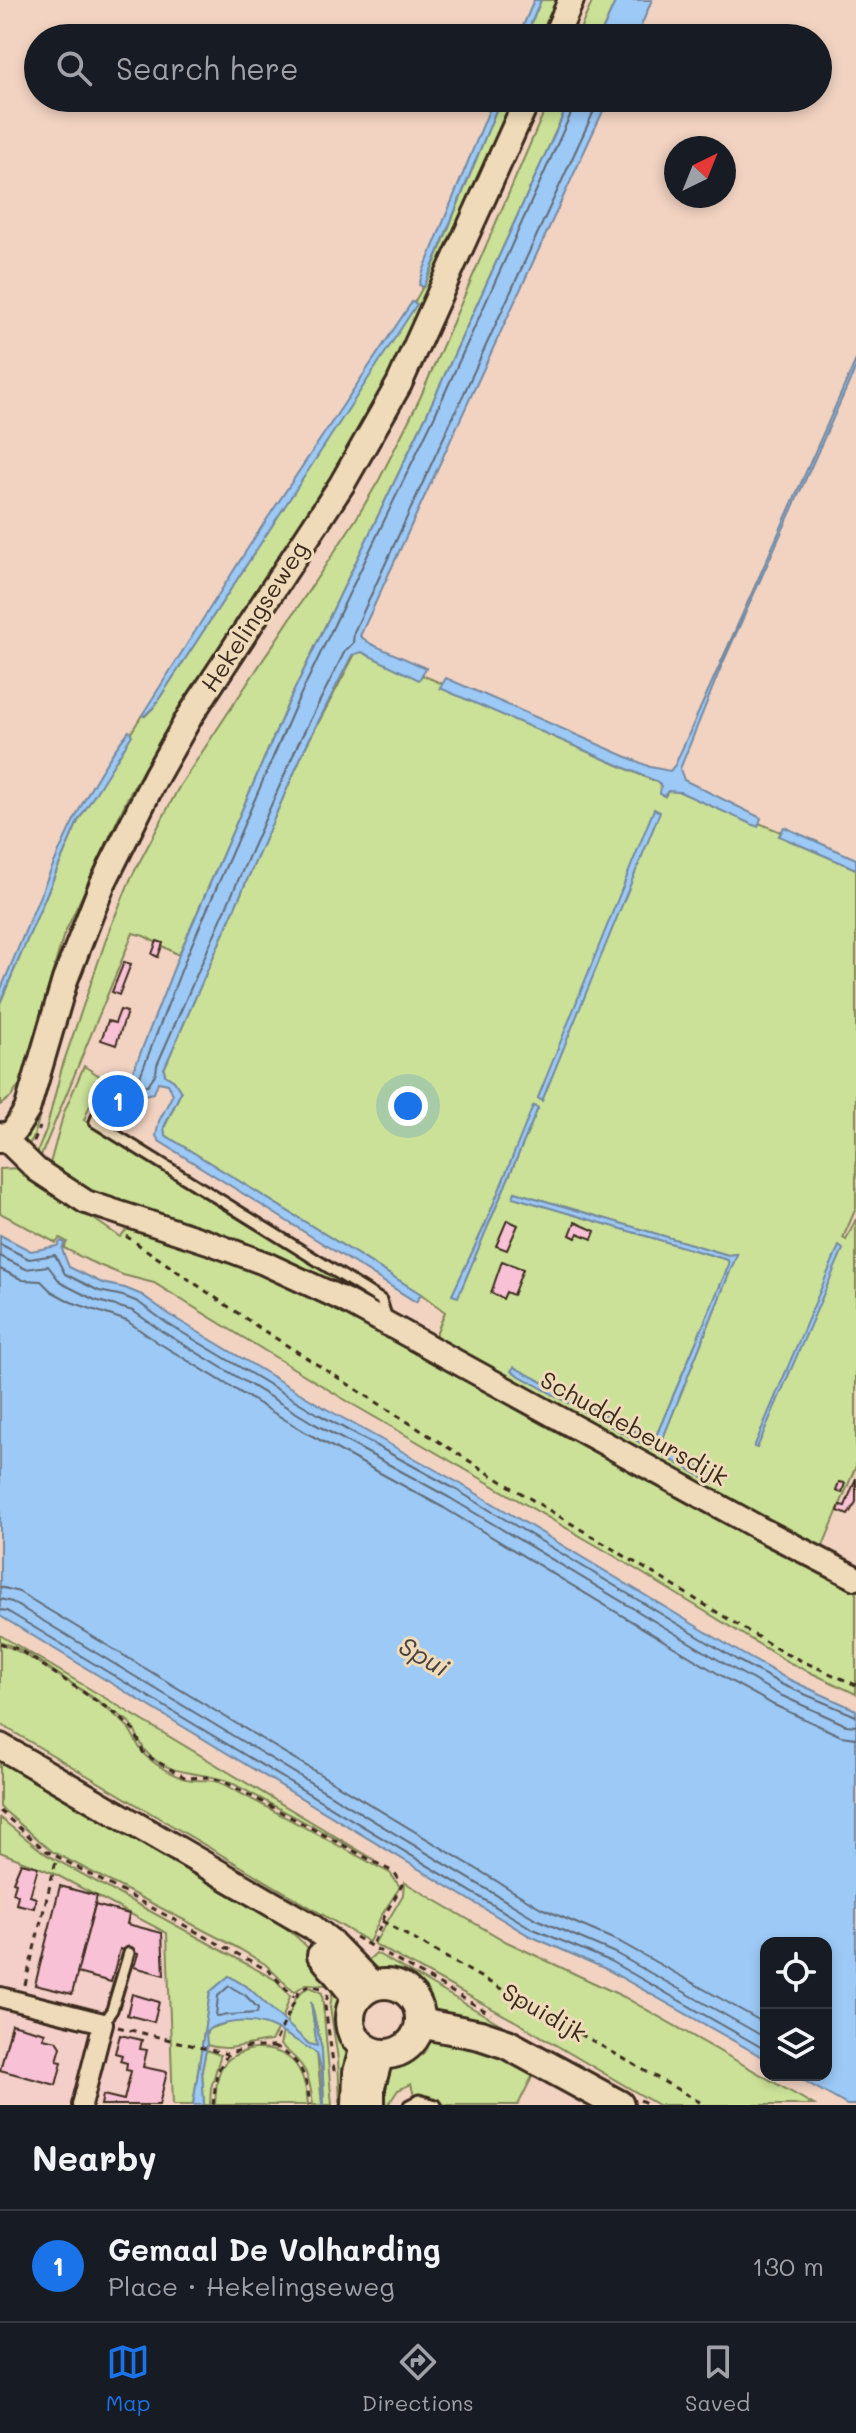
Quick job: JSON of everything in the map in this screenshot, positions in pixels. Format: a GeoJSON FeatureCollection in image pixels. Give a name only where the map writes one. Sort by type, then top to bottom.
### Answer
{"type":"FeatureCollection","features":[{"type":"Feature","properties":{"kind":"main road"},"geometry":{"type":"LineString","coordinates":[[561,24],[571,0]]}},
{"type":"Feature","properties":{"kind":"main road","name":"Hekelingseweg"},"geometry":{"type":"LineString","coordinates":[[1,1137],[20,1123],[27,1110],[82,932],[156,776],[238,641],[342,484],[380,418],[437,303],[522,112]]}},
{"type":"Feature","properties":{"kind":"main road"},"geometry":{"type":"LineString","coordinates":[[0,1746],[312,1927],[364,1992]]}},
{"type":"Feature","properties":{"kind":"main road"},"geometry":{"type":"LineString","coordinates":[[391,1984],[407,1991],[418,2005],[420,2023],[410,2044],[396,2053],[372,2050],[354,2036],[350,2011],[364,1992],[391,1984]]}},
{"type":"Feature","properties":{"kind":"main road","name":"Spuidijk"},"geometry":{"type":"LineString","coordinates":[[420,2023],[480,2035],[507,2044],[619,2105]]}},
{"type":"Feature","properties":{"kind":"main road"},"geometry":{"type":"LineString","coordinates":[[355,2105],[356,2072],[372,2050]]}},
{"type":"Feature","properties":{"kind":"main road"},"geometry":{"type":"LineString","coordinates":[[372,2050],[372,2105]]}},
{"type":"Feature","properties":{"kind":"street"},"geometry":{"type":"LineString","coordinates":[[1,1137],[49,1179],[86,1202],[109,1210]]}},
{"type":"Feature","properties":{"kind":"street","name":"Schuddebeursdijk"},"geometry":{"type":"LineString","coordinates":[[109,1210],[264,1263],[388,1323],[759,1528],[856,1578]]}},
{"type":"Feature","properties":{"kind":"street"},"geometry":{"type":"LineString","coordinates":[[0,1997],[103,2023],[82,2105]]}},
{"type":"Feature","properties":{"kind":"lane","name":"Schuddebeursdijk"},"geometry":{"type":"LineString","coordinates":[[102,1104],[95,1122],[381,1300],[388,1323]]}},
{"type":"Feature","properties":{"kind":"lane"},"geometry":{"type":"LineString","coordinates":[[103,2023],[112,2010],[129,1953]]}},
{"type":"Feature","properties":{"kind":"lane"},"geometry":{"type":"LineString","coordinates":[[409,2105],[419,2100],[436,2105]]}},
{"type":"Feature","properties":{"kind":"path"},"geometry":{"type":"LineString","coordinates":[[109,1210],[122,1233],[258,1327],[506,1484],[784,1653],[856,1685]]}},
{"type":"Feature","properties":{"kind":"path"},"geometry":{"type":"LineString","coordinates":[[0,1643],[18,1649],[119,1716],[135,1732],[144,1754],[186,1778],[207,1777],[223,1781],[395,1873],[402,1885],[371,1943],[372,1947]]}},
{"type":"Feature","properties":{"kind":"path"},"geometry":{"type":"LineString","coordinates":[[0,1811],[38,1845],[262,1967],[277,1977],[294,1997]]}},
{"type":"Feature","properties":{"kind":"path"},"geometry":{"type":"LineString","coordinates":[[20,2002],[57,1857]]}},
{"type":"Feature","properties":{"kind":"path","name":"Spuidijk"},"geometry":{"type":"LineString","coordinates":[[382,1921],[705,2105]]}},
{"type":"Feature","properties":{"kind":"path"},"geometry":{"type":"LineString","coordinates":[[273,2047],[294,1997],[306,1986],[328,1990],[325,2006],[332,2036],[335,2083]]}},
{"type":"Feature","properties":{"kind":"path"},"geometry":{"type":"LineString","coordinates":[[103,2023],[228,2054],[249,2047],[273,2047],[289,2055],[304,2071],[310,2105]]}},
{"type":"Feature","properties":{"kind":"path"},"geometry":{"type":"LineString","coordinates":[[213,2105],[217,2072],[228,2054]]}},
{"type":"Feature","properties":{"kind":"shaded area"},"geometry":{"type":"Polygon","coordinates":[[[0,1842],[169,1933],[179,2105],[0,2105],[0,1842]]]}},
{"type":"Feature","properties":{"kind":"green space"},"geometry":{"type":"Polygon","coordinates":[[[541,0],[561,0],[550,24],[531,24],[541,0]]]}},
{"type":"Feature","properties":{"kind":"green space"},"geometry":{"type":"Polygon","coordinates":[[[593,0],[616,0],[605,24],[582,24],[593,0]]]}},
{"type":"Feature","properties":{"kind":"green space"},"geometry":{"type":"Polygon","coordinates":[[[495,112],[512,112],[404,355],[317,503],[180,705],[129,795],[63,937],[20,1084],[11,1097],[0,1105],[0,1003],[78,821],[142,715],[145,716],[153,708],[416,304],[495,112]]]}},
{"type":"Feature","properties":{"kind":"green space"},"geometry":{"type":"Polygon","coordinates":[[[529,112],[535,112],[439,328],[393,421],[357,484],[197,728],[138,837],[88,947],[34,1136],[25,1145],[25,1132],[85,944],[176,757],[329,521],[529,112]]]}},
{"type":"Feature","properties":{"kind":"green space"},"geometry":{"type":"Polygon","coordinates":[[[544,112],[565,112],[427,414],[290,699],[179,955],[133,933],[38,1163],[37,1153],[62,1067],[110,928],[131,878],[179,787],[356,519],[420,398],[544,112]]]}},
{"type":"Feature","properties":{"kind":"green space"},"geometry":{"type":"Polygon","coordinates":[[[356,652],[362,652],[419,679],[422,675],[443,684],[441,688],[659,783],[665,796],[668,791],[680,792],[757,826],[759,823],[781,832],[779,836],[856,869],[856,1208],[843,1238],[846,1240],[856,1219],[856,1466],[820,1553],[433,1341],[445,1312],[165,1135],[164,1128],[181,1092],[174,1081],[165,1075],[164,1069],[305,748],[356,652]],[[659,812],[538,1098],[541,1100],[542,1100],[659,812]],[[534,1106],[453,1294],[458,1296],[538,1108],[534,1106]],[[515,1192],[514,1197],[728,1260],[729,1265],[654,1441],[542,1382],[511,1371],[713,1482],[716,1477],[661,1443],[737,1254],[728,1255],[515,1192]]]}},
{"type":"Feature","properties":{"kind":"green space"},"geometry":{"type":"Polygon","coordinates":[[[84,1066],[101,1077],[84,1120],[358,1287],[376,1302],[374,1306],[88,1193],[48,1171],[64,1112],[84,1066]]]}},
{"type":"Feature","properties":{"kind":"green space"},"geometry":{"type":"Polygon","coordinates":[[[20,1168],[120,1237],[129,1227],[230,1262],[328,1303],[856,1590],[856,1694],[788,1662],[154,1283],[89,1261],[64,1248],[67,1242],[60,1238],[56,1243],[0,1213],[0,1169],[20,1168]]]}},
{"type":"Feature","properties":{"kind":"green space"},"geometry":{"type":"Polygon","coordinates":[[[0,1635],[375,1860],[230,1782],[176,1770],[156,1761],[144,1749],[128,1721],[25,1652],[0,1641],[0,1635]]]}},
{"type":"Feature","properties":{"kind":"green space"},"geometry":{"type":"Polygon","coordinates":[[[0,1644],[45,1667],[113,1714],[128,1727],[144,1755],[176,1776],[210,1780],[227,1786],[390,1873],[400,1887],[369,1942],[0,1724],[0,1644]]]}},
{"type":"Feature","properties":{"kind":"green space"},"geometry":{"type":"Polygon","coordinates":[[[0,1757],[263,1910],[310,1950],[331,1981],[326,1985],[306,1984],[294,1992],[265,1964],[236,1947],[53,1852],[0,1807],[0,1757]]]}},
{"type":"Feature","properties":{"kind":"green space"},"geometry":{"type":"Polygon","coordinates":[[[0,1818],[47,1855],[276,1980],[290,1996],[282,2020],[250,1989],[229,1976],[210,1992],[193,2105],[173,2105],[167,1933],[53,1873],[0,1852],[0,1818]]]}},
{"type":"Feature","properties":{"kind":"green space"},"geometry":{"type":"Polygon","coordinates":[[[404,1882],[507,1942],[624,1997],[760,2074],[760,2081],[772,2081],[814,2105],[658,2105],[515,2021],[374,1944],[403,1895],[404,1882]]]}},
{"type":"Feature","properties":{"kind":"green space"},"geometry":{"type":"Polygon","coordinates":[[[376,1953],[504,2026],[440,2015],[426,2005],[407,1983],[376,1976],[361,1967],[376,1953]]]}},
{"type":"Feature","properties":{"kind":"green space"},"geometry":{"type":"Polygon","coordinates":[[[310,1987],[322,1993],[332,2105],[324,2105],[322,2050],[311,2002],[317,2046],[309,2044],[286,2024],[297,1997],[310,1987]]]}},
{"type":"Feature","properties":{"kind":"green space"},"geometry":{"type":"Polygon","coordinates":[[[333,1989],[343,1999],[344,2026],[351,2050],[349,2105],[340,2105],[338,2059],[330,2007],[333,1989]]]}},
{"type":"Feature","properties":{"kind":"green space"},"geometry":{"type":"Polygon","coordinates":[[[236,2020],[260,2022],[278,2029],[271,2041],[231,2048],[207,2045],[208,2029],[236,2020]]]}},
{"type":"Feature","properties":{"kind":"green space"},"geometry":{"type":"Polygon","coordinates":[[[283,2032],[317,2053],[322,2105],[313,2105],[305,2070],[280,2045],[283,2032]]]}},
{"type":"Feature","properties":{"kind":"green space"},"geometry":{"type":"Polygon","coordinates":[[[433,2041],[460,2042],[537,2067],[518,2105],[446,2105],[431,2097],[414,2096],[411,2084],[398,2090],[388,2105],[378,2105],[387,2064],[433,2041]]]}},
{"type":"Feature","properties":{"kind":"green space"},"geometry":{"type":"Polygon","coordinates":[[[254,2049],[278,2052],[294,2063],[304,2081],[308,2105],[215,2105],[219,2075],[226,2061],[254,2049]]]}},
{"type":"Feature","properties":{"kind":"green space"},"geometry":{"type":"Polygon","coordinates":[[[206,2050],[220,2055],[210,2105],[204,2105],[202,2070],[206,2050]]]}},
{"type":"Feature","properties":{"kind":"water"},"geometry":{"type":"Polygon","coordinates":[[[534,0],[541,0],[531,24],[524,24],[534,0]]]}},
{"type":"Feature","properties":{"kind":"water"},"geometry":{"type":"Polygon","coordinates":[[[616,0],[652,0],[642,24],[605,24],[616,0]]]}},
{"type":"Feature","properties":{"kind":"water"},"geometry":{"type":"Polygon","coordinates":[[[488,112],[495,112],[424,287],[419,285],[488,112]]]}},
{"type":"Feature","properties":{"kind":"water"},"geometry":{"type":"Polygon","coordinates":[[[565,112],[603,112],[360,636],[426,668],[419,680],[362,652],[352,655],[305,748],[164,1069],[165,1075],[174,1081],[181,1092],[164,1127],[165,1135],[421,1294],[416,1302],[159,1141],[156,1136],[159,1121],[173,1094],[168,1084],[158,1082],[154,1093],[144,1095],[129,1089],[179,955],[290,699],[427,414],[565,112]]]}},
{"type":"Feature","properties":{"kind":"water"},"geometry":{"type":"Polygon","coordinates":[[[412,302],[417,304],[153,708],[142,715],[255,537],[412,302]]]}},
{"type":"Feature","properties":{"kind":"water"},"geometry":{"type":"Polygon","coordinates":[[[856,360],[856,367],[721,667],[680,769],[684,780],[761,818],[758,827],[680,792],[668,791],[664,796],[660,794],[658,782],[440,688],[446,678],[650,767],[670,771],[856,360]]]}},
{"type":"Feature","properties":{"kind":"water"},"geometry":{"type":"Polygon","coordinates":[[[129,731],[132,735],[78,821],[0,1003],[0,991],[73,822],[90,789],[129,731]]]}},
{"type":"Feature","properties":{"kind":"water"},"geometry":{"type":"Polygon","coordinates":[[[654,809],[660,812],[542,1101],[538,1098],[654,809]]]}},
{"type":"Feature","properties":{"kind":"water"},"geometry":{"type":"Polygon","coordinates":[[[784,827],[856,859],[856,869],[779,836],[784,827]]]}},
{"type":"Feature","properties":{"kind":"water"},"geometry":{"type":"Polygon","coordinates":[[[533,1106],[538,1108],[458,1297],[452,1295],[485,1225],[533,1106]]]}},
{"type":"Feature","properties":{"kind":"water"},"geometry":{"type":"Polygon","coordinates":[[[515,1192],[728,1255],[737,1254],[661,1443],[716,1477],[713,1483],[511,1371],[514,1367],[654,1441],[729,1265],[728,1260],[513,1197],[515,1192]]]}},
{"type":"Feature","properties":{"kind":"water","name":"Spui"},"geometry":{"type":"Polygon","coordinates":[[[0,1235],[31,1251],[57,1246],[61,1241],[65,1243],[62,1249],[69,1267],[102,1283],[142,1295],[323,1407],[459,1483],[741,1653],[786,1678],[856,1710],[856,2105],[847,2105],[805,2081],[832,2081],[832,1937],[760,1937],[760,2056],[606,1969],[528,1935],[0,1616],[0,1235]]]}},
{"type":"Feature","properties":{"kind":"water"},"geometry":{"type":"Polygon","coordinates":[[[839,1246],[843,1249],[757,1448],[754,1447],[839,1246]]]}},
{"type":"Feature","properties":{"kind":"water"},"geometry":{"type":"Polygon","coordinates":[[[229,1976],[250,1989],[309,2044],[317,2046],[311,2002],[322,2050],[324,2105],[317,2053],[273,2028],[237,2022],[216,2026],[206,2032],[202,2070],[204,2105],[193,2105],[210,1992],[229,1976]]]}},
{"type":"Feature","properties":{"kind":"building"},"geometry":{"type":"Polygon","coordinates":[[[157,941],[163,943],[158,957],[152,954],[157,941]]]}},
{"type":"Feature","properties":{"kind":"building"},"geometry":{"type":"Polygon","coordinates":[[[124,962],[131,964],[119,995],[112,992],[124,962]]]}},
{"type":"Feature","properties":{"kind":"building"},"geometry":{"type":"Polygon","coordinates":[[[120,1010],[127,1012],[116,1045],[101,1040],[108,1021],[115,1023],[120,1010]]]}},
{"type":"Feature","properties":{"kind":"building"},"geometry":{"type":"Polygon","coordinates":[[[101,1080],[113,1085],[110,1092],[125,1098],[126,1104],[137,1108],[131,1123],[107,1113],[112,1102],[94,1094],[101,1080]]]}},
{"type":"Feature","properties":{"kind":"building"},"geometry":{"type":"Polygon","coordinates":[[[507,1220],[518,1225],[507,1250],[496,1246],[507,1220]]]}},
{"type":"Feature","properties":{"kind":"building"},"geometry":{"type":"Polygon","coordinates":[[[575,1222],[595,1231],[592,1239],[578,1233],[576,1238],[570,1235],[575,1222]]]}},
{"type":"Feature","properties":{"kind":"building"},"geometry":{"type":"Polygon","coordinates":[[[502,1261],[523,1269],[513,1295],[506,1292],[503,1299],[491,1293],[502,1261]]]}},
{"type":"Feature","properties":{"kind":"building"},"geometry":{"type":"Polygon","coordinates":[[[856,1478],[856,1502],[848,1515],[838,1511],[840,1505],[845,1506],[856,1478]]]}},
{"type":"Feature","properties":{"kind":"building"},"geometry":{"type":"Polygon","coordinates":[[[839,1482],[845,1483],[842,1493],[836,1491],[839,1482]]]}},
{"type":"Feature","properties":{"kind":"building"},"geometry":{"type":"Polygon","coordinates":[[[21,1863],[38,1867],[30,1896],[36,1898],[34,1908],[16,1904],[18,1895],[13,1893],[16,1883],[13,1882],[21,1863]]]}},
{"type":"Feature","properties":{"kind":"building"},"geometry":{"type":"Polygon","coordinates":[[[60,1886],[97,1896],[72,1994],[35,1985],[60,1886]]]}},
{"type":"Feature","properties":{"kind":"building"},"geometry":{"type":"Polygon","coordinates":[[[95,1905],[129,1914],[127,1924],[162,1933],[164,1975],[134,1967],[138,1954],[120,1949],[111,1982],[77,1973],[95,1905]]]}},
{"type":"Feature","properties":{"kind":"building"},"geometry":{"type":"Polygon","coordinates":[[[132,1994],[159,2002],[154,2022],[127,2015],[132,1994]]]}},
{"type":"Feature","properties":{"kind":"building"},"geometry":{"type":"Polygon","coordinates":[[[12,2024],[45,2033],[43,2038],[57,2041],[61,2047],[57,2061],[62,2062],[56,2085],[0,2070],[12,2024]]]}},
{"type":"Feature","properties":{"kind":"building"},"geometry":{"type":"Polygon","coordinates":[[[120,2035],[142,2040],[140,2049],[147,2050],[143,2067],[167,2072],[159,2105],[101,2105],[103,2095],[124,2100],[131,2071],[126,2070],[127,2063],[120,2061],[122,2055],[115,2053],[120,2035]]]}},
{"type":"Feature","properties":{"kind":"place","name":"Gemaal De Volharding"},"geometry":{"type":"Point","coordinates":[118,1101]}}]}
